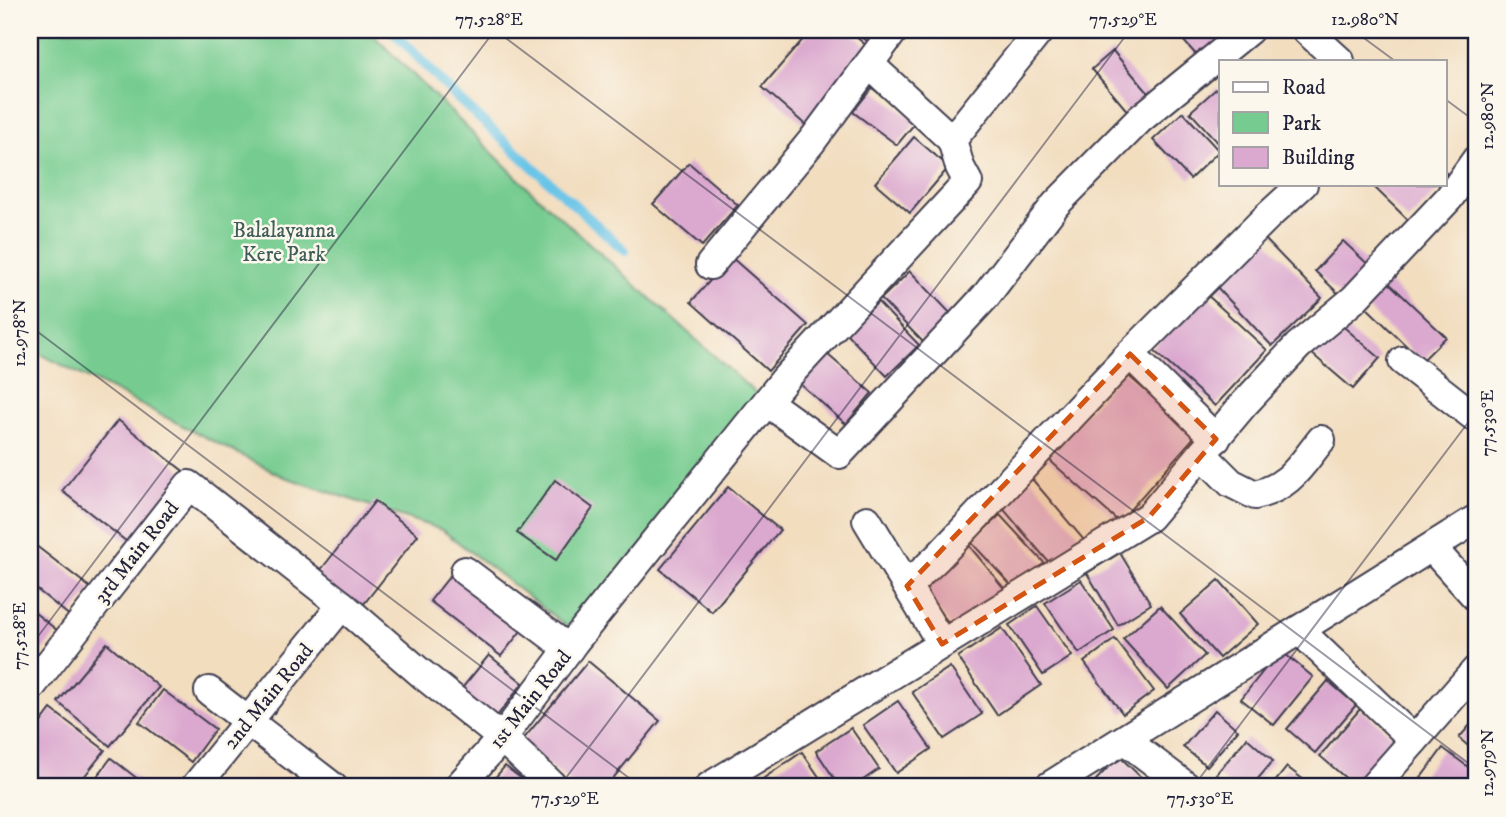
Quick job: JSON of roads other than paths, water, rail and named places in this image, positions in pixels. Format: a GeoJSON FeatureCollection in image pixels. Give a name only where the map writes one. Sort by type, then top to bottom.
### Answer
{"type":"FeatureCollection","features":[{"type":"Feature","properties":{"kind":"street"},"geometry":{"type":"LineString","coordinates":[[710,265],[812,141],[894,30]]}},
{"type":"Feature","properties":{"kind":"street"},"geometry":{"type":"LineString","coordinates":[[869,64],[952,140],[1040,30]]}},
{"type":"Feature","properties":{"kind":"street"},"geometry":{"type":"LineString","coordinates":[[767,402],[839,454],[985,297],[1056,204],[1140,119],[1249,30]]}},
{"type":"Feature","properties":{"kind":"street"},"geometry":{"type":"LineString","coordinates":[[1306,30],[1339,60]]}},
{"type":"Feature","properties":{"kind":"street","name":"1st Main Road"},"geometry":{"type":"LineString","coordinates":[[458,787],[502,738],[571,646],[785,379],[968,181],[960,167],[952,140]]}},
{"type":"Feature","properties":{"kind":"street"},"geometry":{"type":"LineString","coordinates":[[709,787],[1149,517],[1244,404],[1298,346],[1354,299],[1449,198],[1462,167]]}},
{"type":"Feature","properties":{"kind":"street"},"geometry":{"type":"LineString","coordinates":[[907,586],[938,557],[1130,354],[1301,186]]}},
{"type":"Feature","properties":{"kind":"street"},"geometry":{"type":"LineString","coordinates":[[1130,354],[1209,447],[1231,483],[1255,495],[1271,492],[1288,481],[1321,440]]}},
{"type":"Feature","properties":{"kind":"street"},"geometry":{"type":"LineString","coordinates":[[1403,361],[1476,418]]}},
{"type":"Feature","properties":{"kind":"street","name":"3rd Main Road"},"geometry":{"type":"LineString","coordinates":[[30,688],[189,485],[342,605]]}},
{"type":"Feature","properties":{"kind":"street"},"geometry":{"type":"LineString","coordinates":[[1048,787],[1476,519]]}},
{"type":"Feature","properties":{"kind":"street"},"geometry":{"type":"LineString","coordinates":[[867,520],[942,644]]}},
{"type":"Feature","properties":{"kind":"street"},"geometry":{"type":"LineString","coordinates":[[1432,548],[1476,597]]}},
{"type":"Feature","properties":{"kind":"street"},"geometry":{"type":"LineString","coordinates":[[465,570],[571,646]]}},
{"type":"Feature","properties":{"kind":"street"},"geometry":{"type":"LineString","coordinates":[[342,605],[502,738],[554,787]]}},
{"type":"Feature","properties":{"kind":"street","name":"2nd Main Road"},"geometry":{"type":"LineString","coordinates":[[195,787],[342,605]]}},
{"type":"Feature","properties":{"kind":"street"},"geometry":{"type":"LineString","coordinates":[[1299,630],[1414,740]]}},
{"type":"Feature","properties":{"kind":"street"},"geometry":{"type":"LineString","coordinates":[[1373,787],[1476,670]]}},
{"type":"Feature","properties":{"kind":"street"},"geometry":{"type":"LineString","coordinates":[[209,691],[333,787]]}},
{"type":"Feature","properties":{"kind":"street"},"geometry":{"type":"LineString","coordinates":[[1125,740],[1187,787]]}},
{"type":"Feature","properties":{"kind":"waterway"},"geometry":{"type":"LineString","coordinates":[[392,30],[456,97],[625,251]]}},
{"type":"Feature","properties":{"kind":"park label","name":"Balalayanna Kere Park"},"geometry":{"type":"Point","coordinates":[284,242]}}]}
